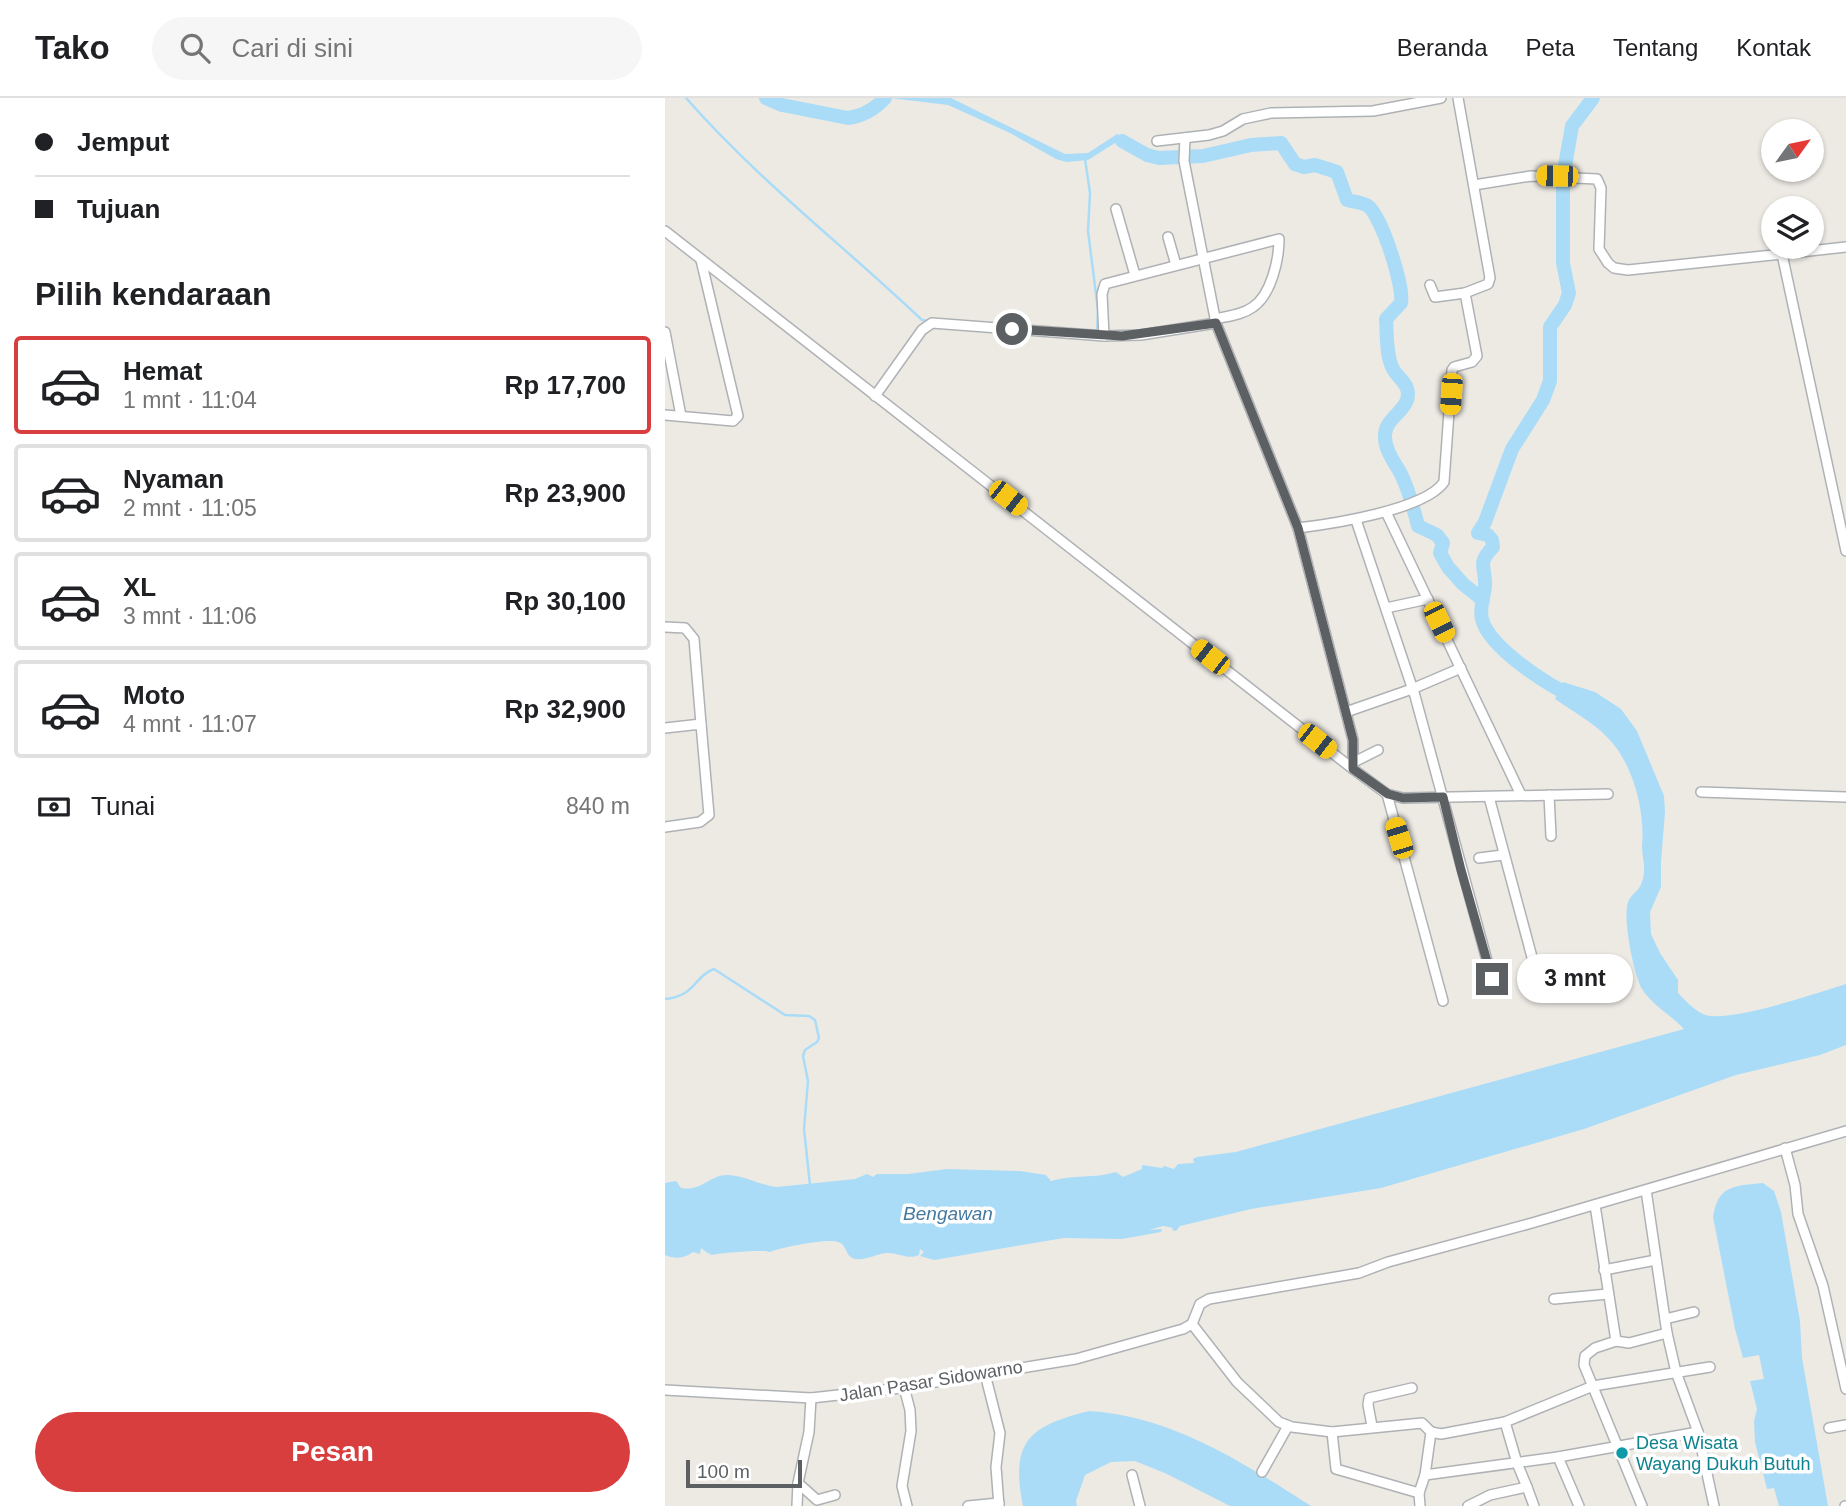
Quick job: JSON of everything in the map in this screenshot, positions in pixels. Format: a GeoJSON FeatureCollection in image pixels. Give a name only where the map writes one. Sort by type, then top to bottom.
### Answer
{"type":"FeatureCollection","features":[{"type":"Feature","properties":{"kind":"street"},"geometry":{"type":"LineString","coordinates":[[1157,141],[1185,141],[1271,113],[1373,111],[1441,98]]}},
{"type":"Feature","properties":{"kind":"street"},"geometry":{"type":"LineString","coordinates":[[1430,285],[1434,298],[1465,293],[1488,284],[1490,278],[1458,98]]}},
{"type":"Feature","properties":{"kind":"street"},"geometry":{"type":"LineString","coordinates":[[1185,141],[1184,161],[1215,321],[1298,528],[1353,740],[1354,765]]}},
{"type":"Feature","properties":{"kind":"street"},"geometry":{"type":"LineString","coordinates":[[1474,185],[1531,176],[1594,177],[1600,182],[1599,249],[1602,257],[1614,268],[1665,268],[1761,257]]}},
{"type":"Feature","properties":{"kind":"street"},"geometry":{"type":"LineString","coordinates":[[1116,209],[1135,275]]}},
{"type":"Feature","properties":{"kind":"street"},"geometry":{"type":"LineString","coordinates":[[665,231],[1388,794],[1403,798],[1608,794]]}},
{"type":"Feature","properties":{"kind":"street"},"geometry":{"type":"LineString","coordinates":[[1168,237],[1176,265]]}},
{"type":"Feature","properties":{"kind":"street"},"geometry":{"type":"LineString","coordinates":[[875,396],[922,330],[932,323],[1104,333],[1141,335],[1215,321],[1247,311],[1259,303],[1272,278],[1279,239],[1105,284],[1102,294],[1104,333]]}},
{"type":"Feature","properties":{"kind":"street"},"geometry":{"type":"LineString","coordinates":[[1824,249],[1846,247]]}},
{"type":"Feature","properties":{"kind":"street"},"geometry":{"type":"LineString","coordinates":[[1783,259],[1846,551]]}},
{"type":"Feature","properties":{"kind":"street"},"geometry":{"type":"LineString","coordinates":[[665,415],[733,421],[738,416],[701,260]]}},
{"type":"Feature","properties":{"kind":"street"},"geometry":{"type":"LineString","coordinates":[[1298,528],[1356,520],[1386,512],[1434,492],[1444,482],[1453,370],[1454,367],[1472,362],[1477,356],[1465,293]]}},
{"type":"Feature","properties":{"kind":"street"},"geometry":{"type":"LineString","coordinates":[[665,332],[681,416]]}},
{"type":"Feature","properties":{"kind":"street"},"geometry":{"type":"LineString","coordinates":[[1386,512],[1521,795]]}},
{"type":"Feature","properties":{"kind":"street"},"geometry":{"type":"LineString","coordinates":[[1356,520],[1412,689],[1492,979]]}},
{"type":"Feature","properties":{"kind":"street"},"geometry":{"type":"LineString","coordinates":[[1386,608],[1428,599]]}},
{"type":"Feature","properties":{"kind":"street"},"geometry":{"type":"LineString","coordinates":[[665,627],[685,628],[694,639],[709,815],[700,822],[665,827]]}},
{"type":"Feature","properties":{"kind":"street"},"geometry":{"type":"LineString","coordinates":[[1346,712],[1412,689],[1461,668]]}},
{"type":"Feature","properties":{"kind":"street"},"geometry":{"type":"LineString","coordinates":[[665,728],[701,724]]}},
{"type":"Feature","properties":{"kind":"street"},"geometry":{"type":"LineString","coordinates":[[1354,765],[1378,750]]}},
{"type":"Feature","properties":{"kind":"street"},"geometry":{"type":"LineString","coordinates":[[1701,792],[1846,797]]}},
{"type":"Feature","properties":{"kind":"street"},"geometry":{"type":"LineString","coordinates":[[1388,794],[1443,1001]]}},
{"type":"Feature","properties":{"kind":"street"},"geometry":{"type":"LineString","coordinates":[[1549,795],[1551,836]]}},
{"type":"Feature","properties":{"kind":"street"},"geometry":{"type":"LineString","coordinates":[[1489,797],[1536,972]]}},
{"type":"Feature","properties":{"kind":"street"},"geometry":{"type":"LineString","coordinates":[[1479,858],[1503,855]]}},
{"type":"Feature","properties":{"kind":"street"},"geometry":{"type":"LineString","coordinates":[[1710,1367],[1593,1386],[1505,1422],[1441,1434],[1431,1432],[1422,1423],[1416,1422],[1332,1432],[1288,1426],[1279,1422],[1248,1394],[1192,1324],[1200,1304],[1209,1299],[1359,1273],[1388,1262],[1595,1205],[1846,1131]]}},
{"type":"Feature","properties":{"kind":"street"},"geometry":{"type":"LineString","coordinates":[[1785,1148],[1795,1185],[1798,1214],[1823,1286],[1846,1389]]}},
{"type":"Feature","properties":{"kind":"street"},"geometry":{"type":"LineString","coordinates":[[1646,1190],[1667,1333],[1676,1372],[1698,1432],[1714,1506]]}},
{"type":"Feature","properties":{"kind":"street"},"geometry":{"type":"LineString","coordinates":[[1595,1205],[1616,1341]]}},
{"type":"Feature","properties":{"kind":"street"},"geometry":{"type":"LineString","coordinates":[[1604,1270],[1656,1260]]}},
{"type":"Feature","properties":{"kind":"street"},"geometry":{"type":"LineString","coordinates":[[1554,1299],[1608,1294]]}},
{"type":"Feature","properties":{"kind":"street"},"geometry":{"type":"LineString","coordinates":[[1665,1319],[1694,1312]]}},
{"type":"Feature","properties":{"kind":"street","name":"Jalan Pasar Sidowarno"},"geometry":{"type":"LineString","coordinates":[[665,1390],[811,1398],[904,1387],[1076,1359],[1192,1324]]}},
{"type":"Feature","properties":{"kind":"street"},"geometry":{"type":"LineString","coordinates":[[1642,1506],[1584,1365],[1585,1356],[1595,1348],[1616,1341],[1629,1343],[1667,1333]]}},
{"type":"Feature","properties":{"kind":"street"},"geometry":{"type":"LineString","coordinates":[[968,1506],[999,1505],[996,1466],[1000,1433],[985,1374]]}},
{"type":"Feature","properties":{"kind":"street"},"geometry":{"type":"LineString","coordinates":[[904,1387],[910,1410],[911,1431],[902,1486],[907,1506]]}},
{"type":"Feature","properties":{"kind":"street"},"geometry":{"type":"LineString","coordinates":[[1373,1426],[1369,1398],[1412,1388]]}},
{"type":"Feature","properties":{"kind":"street"},"geometry":{"type":"LineString","coordinates":[[797,1506],[798,1483],[809,1432],[811,1398]]}},
{"type":"Feature","properties":{"kind":"street"},"geometry":{"type":"LineString","coordinates":[[1505,1422],[1534,1506]]}},
{"type":"Feature","properties":{"kind":"street"},"geometry":{"type":"LineString","coordinates":[[1829,1428],[1846,1425]]}},
{"type":"Feature","properties":{"kind":"street"},"geometry":{"type":"LineString","coordinates":[[1262,1472],[1288,1426]]}},
{"type":"Feature","properties":{"kind":"street"},"geometry":{"type":"LineString","coordinates":[[1332,1432],[1336,1469],[1419,1493]]}},
{"type":"Feature","properties":{"kind":"street"},"geometry":{"type":"LineString","coordinates":[[1420,1506],[1419,1493],[1425,1475],[1431,1432]]}},
{"type":"Feature","properties":{"kind":"street"},"geometry":{"type":"LineString","coordinates":[[1425,1475],[1558,1457],[1698,1432]]}},
{"type":"Feature","properties":{"kind":"street"},"geometry":{"type":"LineString","coordinates":[[1558,1457],[1579,1506]]}},
{"type":"Feature","properties":{"kind":"street"},"geometry":{"type":"LineString","coordinates":[[1132,1475],[1140,1506]]}},
{"type":"Feature","properties":{"kind":"street"},"geometry":{"type":"LineString","coordinates":[[798,1483],[817,1500],[835,1495]]}},
{"type":"Feature","properties":{"kind":"street"},"geometry":{"type":"LineString","coordinates":[[1468,1506],[1490,1495],[1527,1488]]}},
{"type":"Feature","properties":{"kind":"water"},"geometry":{"type":"Polygon","coordinates":[[[879,98],[890,98],[859,119],[856,113],[879,98]]]}},
{"type":"Feature","properties":{"kind":"water"},"geometry":{"type":"Polygon","coordinates":[[[890,98],[951,98],[1065,154],[1088,153],[1117,134],[1139,145],[1135,152],[1115,143],[1088,160],[1066,162],[948,105],[890,98]]]}},
{"type":"Feature","properties":{"kind":"water","name":"Bengawan"},"geometry":{"type":"Polygon","coordinates":[[[1563,682],[1595,692],[1621,709],[1637,731],[1664,796],[1661,887],[1650,912],[1651,934],[1678,980],[1678,993],[1703,1014],[1714,1016],[1773,1006],[1846,984],[1846,1045],[1820,1055],[1736,1075],[1584,1129],[1381,1188],[1251,1209],[1180,1226],[1176,1231],[1163,1226],[1149,1230],[1162,1229],[1161,1232],[1122,1239],[1064,1238],[934,1260],[920,1256],[924,1252],[920,1249],[919,1255],[915,1256],[888,1253],[856,1259],[850,1256],[841,1244],[833,1241],[770,1252],[710,1255],[711,1252],[709,1254],[701,1248],[700,1254],[693,1252],[679,1258],[665,1255],[665,1183],[676,1181],[681,1188],[688,1189],[728,1175],[777,1187],[855,1179],[867,1174],[873,1177],[877,1174],[908,1174],[947,1169],[1020,1171],[1046,1175],[1051,1181],[1116,1172],[1123,1177],[1142,1169],[1142,1165],[1174,1169],[1178,1164],[1194,1163],[1193,1159],[1197,1157],[1236,1152],[1684,1029],[1642,989],[1632,959],[1627,930],[1627,907],[1640,886],[1644,870],[1642,820],[1633,780],[1621,755],[1608,738],[1555,699],[1563,682]]]}},
{"type":"Feature","properties":{"kind":"water"},"geometry":{"type":"Polygon","coordinates":[[[1763,1183],[1774,1191],[1781,1212],[1800,1321],[1802,1358],[1828,1506],[1779,1506],[1774,1488],[1767,1489],[1755,1442],[1754,1421],[1757,1409],[1750,1381],[1764,1379],[1759,1355],[1743,1358],[1713,1217],[1715,1206],[1723,1193],[1744,1185],[1763,1183]]]}},
{"type":"Feature","properties":{"kind":"water"},"geometry":{"type":"Polygon","coordinates":[[[1089,1411],[1120,1415],[1178,1432],[1259,1473],[1311,1506],[1230,1506],[1135,1461],[1111,1462],[1085,1475],[1076,1501],[1077,1506],[1023,1506],[1019,1466],[1022,1451],[1029,1440],[1052,1423],[1089,1411]]]}},
{"type":"Feature","properties":{"kind":"waterway"},"geometry":{"type":"LineString","coordinates":[[686,98],[772,185],[922,320],[929,321]]}},
{"type":"Feature","properties":{"kind":"waterway"},"geometry":{"type":"LineString","coordinates":[[766,98],[782,105],[848,118],[859,116],[885,98]]}},
{"type":"Feature","properties":{"kind":"waterway"},"geometry":{"type":"LineString","coordinates":[[1576,698],[1521,665],[1487,630],[1481,615],[1485,586],[1483,562],[1493,547],[1488,535],[1478,533],[1485,522],[1512,449],[1543,400],[1550,381],[1550,327],[1565,305],[1569,293],[1563,263],[1563,177],[1572,126],[1593,98]]}},
{"type":"Feature","properties":{"kind":"waterway"},"geometry":{"type":"LineString","coordinates":[[1122,141],[1147,155],[1159,158],[1203,156],[1251,145],[1281,143],[1295,164],[1304,167],[1315,165],[1337,172],[1347,200],[1366,205],[1374,213],[1391,252],[1399,282],[1401,303],[1386,319],[1387,343],[1392,367],[1406,386],[1408,394],[1404,405],[1386,429],[1386,445],[1401,474],[1418,526],[1437,535],[1443,543],[1440,553],[1448,567],[1483,600]]}},
{"type":"Feature","properties":{"kind":"waterway"},"geometry":{"type":"LineString","coordinates":[[1085,159],[1090,193],[1088,231],[1098,310],[1097,333]]}},
{"type":"Feature","properties":{"kind":"waterway"},"geometry":{"type":"LineString","coordinates":[[665,999],[683,994],[714,969],[785,1015],[809,1016],[815,1020],[819,1038],[805,1050],[803,1056],[808,1081],[804,1129],[810,1185]]}},
{"type":"Feature","properties":{"kind":"place","name":"Desa Wisata Wayang Dukuh Butuh"},"geometry":{"type":"Point","coordinates":[1622,1453]}},
{"type":"Feature","properties":{"kind":"route"},"geometry":{"type":"LineString","coordinates":[[1012,329],[1122,336],[1216,323],[1298,528],[1353,740],[1353,769],[1388,794],[1403,798],[1443,797],[1492,979]]}}]}
